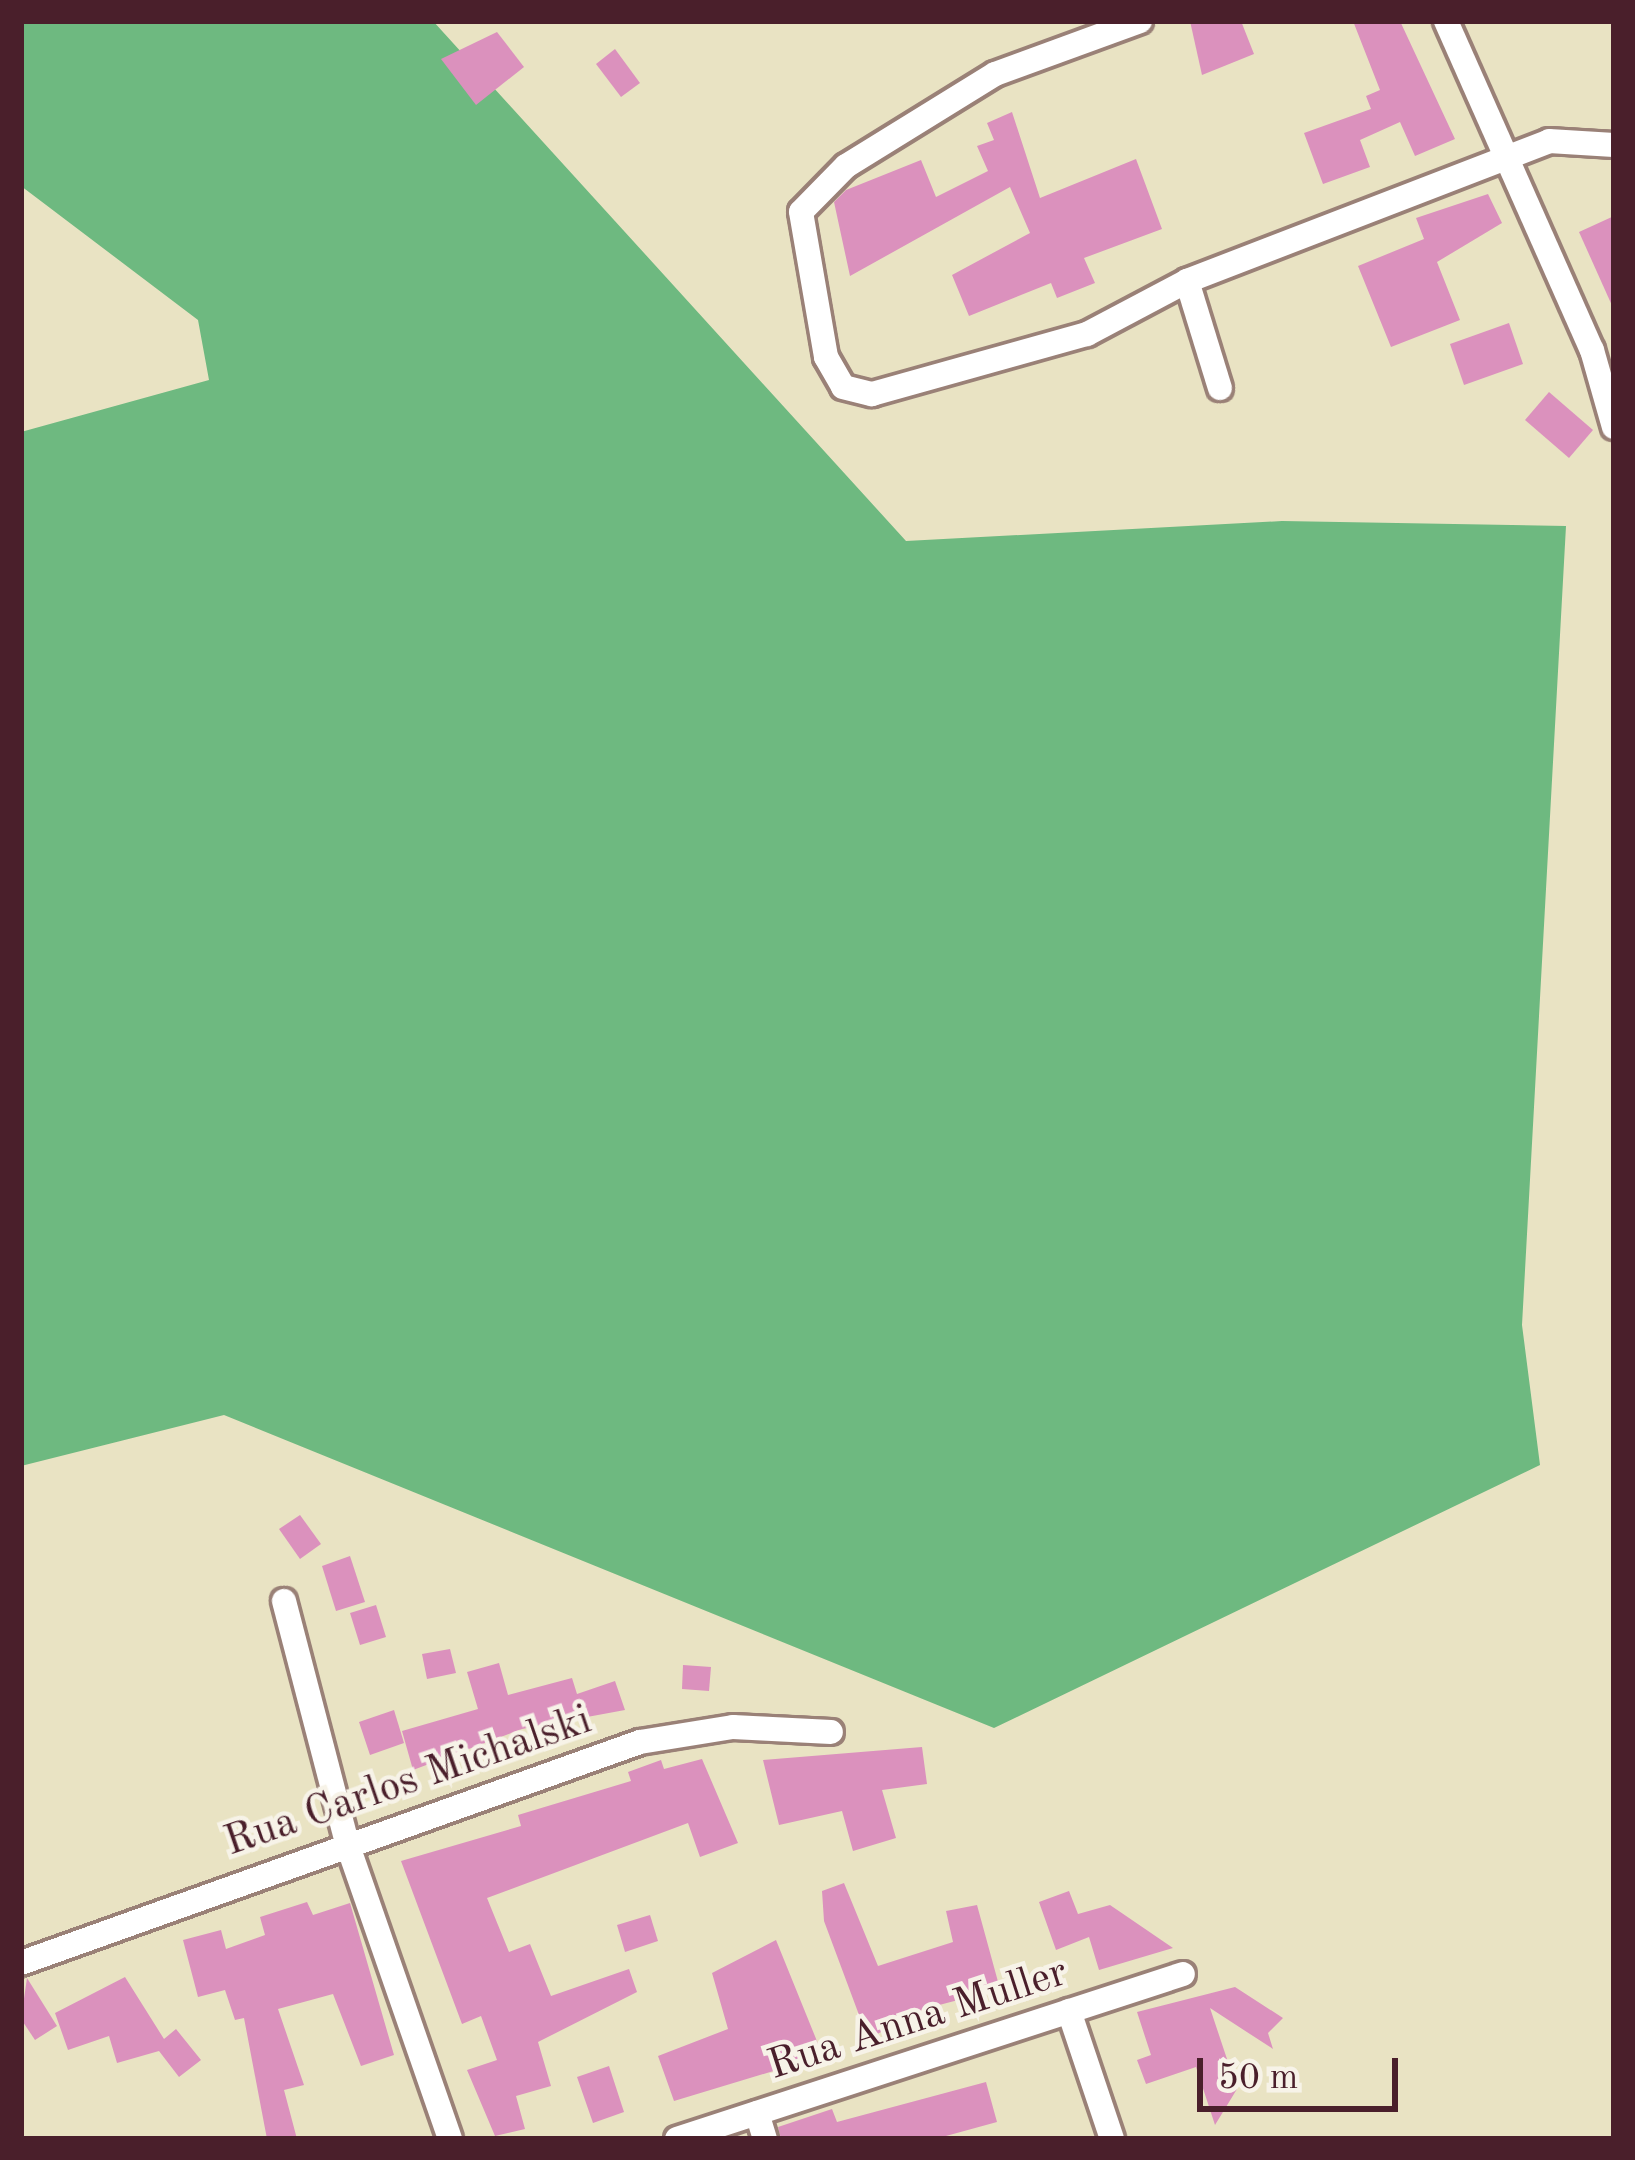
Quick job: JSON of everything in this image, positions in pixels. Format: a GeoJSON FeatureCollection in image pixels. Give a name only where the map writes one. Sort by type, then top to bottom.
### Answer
{"type":"FeatureCollection","features":[{"type":"Feature","properties":{"kind":"street"},"geometry":{"type":"LineString","coordinates":[[1140,21],[995,74],[846,166],[801,212],[826,357],[843,387],[872,394],[1087,334],[1187,281],[1549,141],[1614,145]]}},
{"type":"Feature","properties":{"kind":"street"},"geometry":{"type":"LineString","coordinates":[[1446,21],[1510,154],[1614,427]]}},
{"type":"Feature","properties":{"kind":"street"},"geometry":{"type":"LineString","coordinates":[[1187,281],[1220,388]]}},
{"type":"Feature","properties":{"kind":"street"},"geometry":{"type":"LineString","coordinates":[[284,1601],[347,1844],[450,2139]]}},
{"type":"Feature","properties":{"kind":"street","name":"Rua Carlos Michalski"},"geometry":{"type":"LineString","coordinates":[[21,1963],[640,1742],[733,1727],[831,1732]]}},
{"type":"Feature","properties":{"kind":"street","name":"Rua Anna Muller"},"geometry":{"type":"LineString","coordinates":[[677,2139],[1183,1974]]}},
{"type":"Feature","properties":{"kind":"street"},"geometry":{"type":"LineString","coordinates":[[1069,2012],[1112,2139]]}},
{"type":"Feature","properties":{"kind":"street"},"geometry":{"type":"LineString","coordinates":[[757,2113],[765,2139]]}},
{"type":"Feature","properties":{"kind":"green space"},"geometry":{"type":"Polygon","coordinates":[[[21,21],[433,21],[906,541],[1282,521],[1566,526],[1522,1325],[1540,1465],[994,1728],[224,1415],[21,1466],[21,432],[209,380],[198,320],[21,186],[21,21]]]}},
{"type":"Feature","properties":{"kind":"building"},"geometry":{"type":"Polygon","coordinates":[[[1190,21],[1241,21],[1254,54],[1202,75],[1190,21]]]}},
{"type":"Feature","properties":{"kind":"building"},"geometry":{"type":"Polygon","coordinates":[[[1353,21],[1400,21],[1455,139],[1415,156],[1400,122],[1360,140],[1370,167],[1323,184],[1304,133],[1371,109],[1366,96],[1380,90],[1353,21]]]}},
{"type":"Feature","properties":{"kind":"building"},"geometry":{"type":"Polygon","coordinates":[[[497,32],[524,67],[476,105],[441,59],[497,32]]]}},
{"type":"Feature","properties":{"kind":"building"},"geometry":{"type":"Polygon","coordinates":[[[615,49],[640,83],[621,97],[596,64],[615,49]]]}},
{"type":"Feature","properties":{"kind":"building"},"geometry":{"type":"Polygon","coordinates":[[[1012,112],[1040,198],[1136,159],[1162,229],[1084,258],[1095,283],[1057,298],[1051,283],[969,316],[952,275],[1030,233],[1010,187],[850,276],[834,202],[846,190],[921,160],[936,197],[988,171],[977,146],[994,140],[987,123],[1012,112]]]}},
{"type":"Feature","properties":{"kind":"building"},"geometry":{"type":"Polygon","coordinates":[[[1488,194],[1502,223],[1437,262],[1460,320],[1391,347],[1358,266],[1424,239],[1416,218],[1488,194]]]}},
{"type":"Feature","properties":{"kind":"building"},"geometry":{"type":"Polygon","coordinates":[[[1614,216],[1614,310],[1579,232],[1614,216]]]}},
{"type":"Feature","properties":{"kind":"building"},"geometry":{"type":"Polygon","coordinates":[[[1509,323],[1523,364],[1464,385],[1450,344],[1509,323]]]}},
{"type":"Feature","properties":{"kind":"building"},"geometry":{"type":"Polygon","coordinates":[[[1549,392],[1593,430],[1569,458],[1525,420],[1549,392]]]}},
{"type":"Feature","properties":{"kind":"building"},"geometry":{"type":"Polygon","coordinates":[[[300,1515],[321,1544],[300,1559],[279,1529],[300,1515]]]}},
{"type":"Feature","properties":{"kind":"building"},"geometry":{"type":"Polygon","coordinates":[[[350,1556],[365,1602],[336,1611],[322,1566],[350,1556]]]}},
{"type":"Feature","properties":{"kind":"building"},"geometry":{"type":"Polygon","coordinates":[[[376,1605],[386,1637],[360,1645],[350,1613],[376,1605]]]}},
{"type":"Feature","properties":{"kind":"building"},"geometry":{"type":"Polygon","coordinates":[[[450,1649],[456,1673],[427,1679],[422,1654],[450,1649]]]}},
{"type":"Feature","properties":{"kind":"building"},"geometry":{"type":"Polygon","coordinates":[[[499,1663],[508,1695],[572,1678],[577,1694],[615,1681],[625,1710],[522,1729],[413,1770],[402,1731],[478,1709],[467,1672],[499,1663]]]}},
{"type":"Feature","properties":{"kind":"building"},"geometry":{"type":"Polygon","coordinates":[[[683,1665],[711,1667],[709,1691],[682,1689],[683,1665]]]}},
{"type":"Feature","properties":{"kind":"building"},"geometry":{"type":"Polygon","coordinates":[[[394,1710],[404,1743],[370,1755],[359,1722],[394,1710]]]}},
{"type":"Feature","properties":{"kind":"building"},"geometry":{"type":"Polygon","coordinates":[[[922,1747],[927,1784],[882,1790],[896,1838],[853,1851],[842,1811],[779,1825],[763,1760],[922,1747]]]}},
{"type":"Feature","properties":{"kind":"building"},"geometry":{"type":"Polygon","coordinates":[[[702,1759],[738,1843],[700,1857],[688,1823],[487,1898],[509,1952],[530,1944],[551,1996],[629,1969],[637,1992],[538,2042],[551,2086],[516,2096],[525,2129],[495,2136],[467,2070],[497,2060],[481,2016],[462,2024],[401,1861],[521,1826],[518,1815],[631,1781],[628,1772],[661,1760],[664,1769],[702,1759]]]}},
{"type":"Feature","properties":{"kind":"building"},"geometry":{"type":"Polygon","coordinates":[[[844,1883],[878,1966],[953,1942],[946,1911],[977,1905],[1000,1989],[924,2009],[868,2039],[824,1921],[822,1891],[844,1883]]]}},
{"type":"Feature","properties":{"kind":"building"},"geometry":{"type":"Polygon","coordinates":[[[1069,1891],[1078,1914],[1110,1905],[1173,1948],[1099,1970],[1089,1937],[1056,1950],[1039,1902],[1069,1891]]]}},
{"type":"Feature","properties":{"kind":"building"},"geometry":{"type":"Polygon","coordinates":[[[307,1902],[313,1915],[350,1903],[394,2055],[361,2066],[333,1994],[278,2009],[304,2085],[284,2090],[297,2139],[267,2139],[244,2018],[235,2020],[225,1990],[198,1997],[183,1940],[221,1930],[226,1949],[265,1935],[260,1917],[307,1902]]]}},
{"type":"Feature","properties":{"kind":"building"},"geometry":{"type":"Polygon","coordinates":[[[650,1915],[658,1941],[625,1952],[617,1925],[650,1915]]]}},
{"type":"Feature","properties":{"kind":"building"},"geometry":{"type":"Polygon","coordinates":[[[776,1940],[823,2056],[674,2101],[658,2056],[728,2029],[712,1973],[776,1940]]]}},
{"type":"Feature","properties":{"kind":"building"},"geometry":{"type":"Polygon","coordinates":[[[125,1977],[164,2039],[176,2029],[201,2060],[179,2077],[159,2051],[117,2063],[109,2036],[68,2050],[55,2013],[125,1977]]]}},
{"type":"Feature","properties":{"kind":"building"},"geometry":{"type":"Polygon","coordinates":[[[27,1978],[57,2026],[35,2040],[21,2019],[27,1978]]]}},
{"type":"Feature","properties":{"kind":"building"},"geometry":{"type":"Polygon","coordinates":[[[1235,1987],[1283,2018],[1268,2033],[1273,2049],[1210,2008],[1237,2089],[1215,2125],[1196,2067],[1146,2084],[1137,2060],[1151,2055],[1137,2012],[1235,1987]]]}},
{"type":"Feature","properties":{"kind":"building"},"geometry":{"type":"Polygon","coordinates":[[[609,2066],[624,2112],[593,2123],[577,2077],[609,2066]]]}},
{"type":"Feature","properties":{"kind":"building"},"geometry":{"type":"Polygon","coordinates":[[[986,2082],[997,2122],[935,2139],[781,2139],[778,2127],[832,2109],[837,2122],[986,2082]]]}}]}
